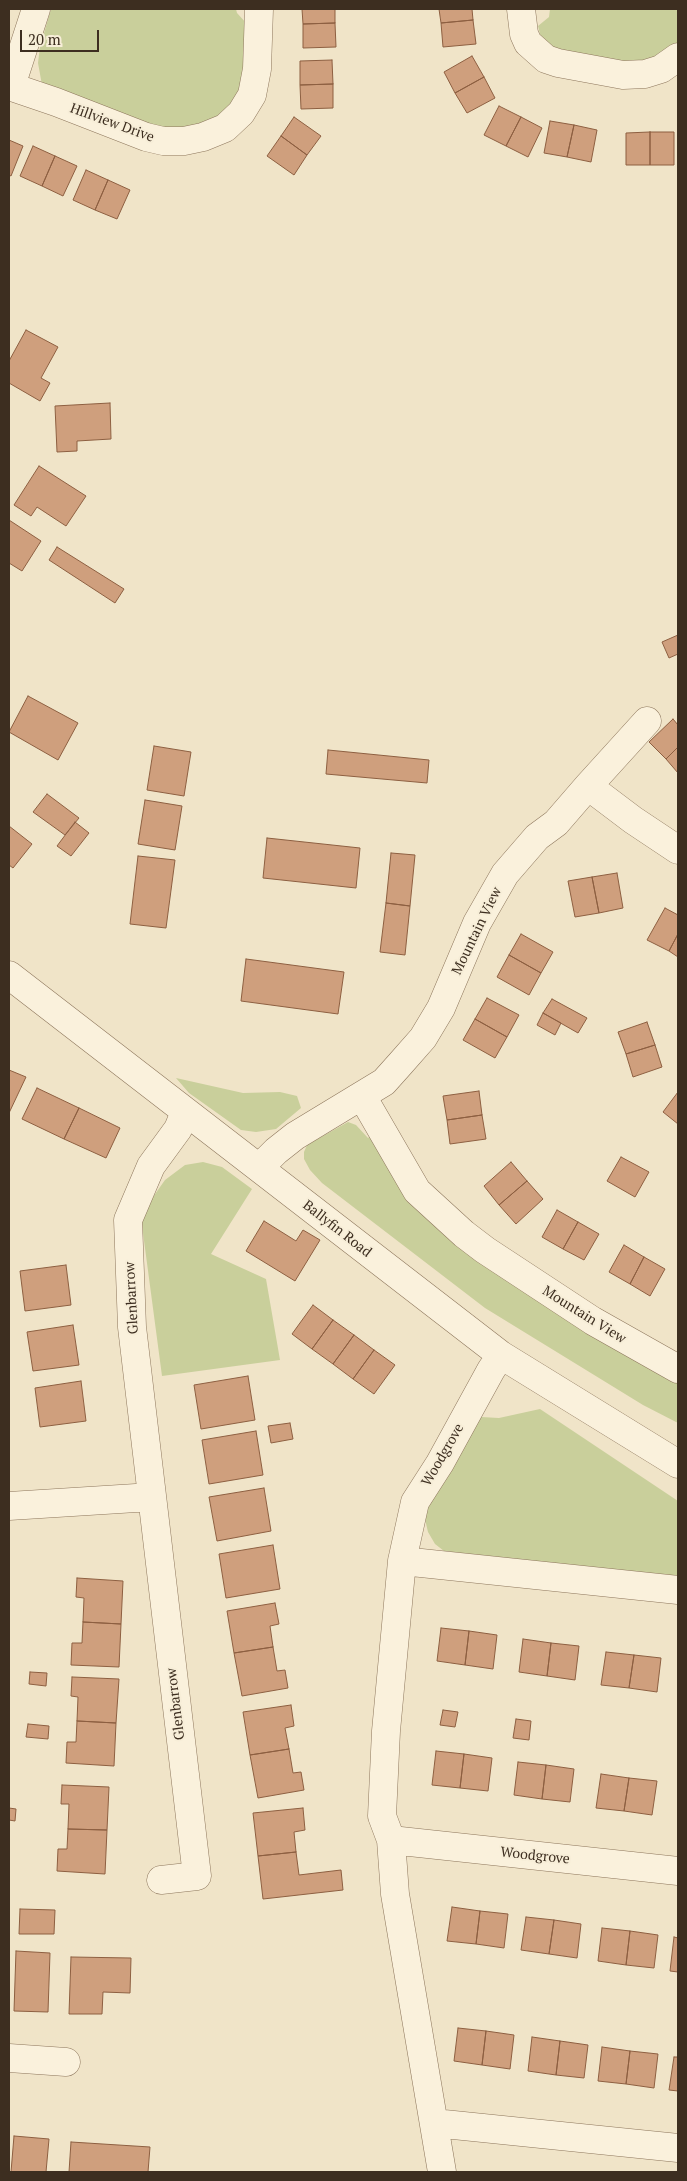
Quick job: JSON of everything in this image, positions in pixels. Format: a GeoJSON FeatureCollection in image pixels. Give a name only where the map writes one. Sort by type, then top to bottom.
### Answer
{"type":"FeatureCollection","features":[{"type":"Feature","properties":{"kind":"street","name":"Hillview Drive"},"geometry":{"type":"LineString","coordinates":[[36,9],[10,86],[146,137],[163,141],[184,141],[204,137],[225,128],[241,113],[252,95],[257,69],[259,9]]}},
{"type":"Feature","properties":{"kind":"street"},"geometry":{"type":"LineString","coordinates":[[521,9],[524,34],[528,43],[546,59],[558,64],[623,75],[644,74],[661,69],[678,57]]}},
{"type":"Feature","properties":{"kind":"street","name":"Mountain View"},"geometry":{"type":"LineString","coordinates":[[260,1167],[295,1136],[384,1082],[423,1038],[441,1008],[478,923],[505,874],[537,837],[556,823],[647,720]]}},
{"type":"Feature","properties":{"kind":"street"},"geometry":{"type":"LineString","coordinates":[[588,786],[633,820],[678,850]]}},
{"type":"Feature","properties":{"kind":"street","name":"Ballyfin Road"},"geometry":{"type":"LineString","coordinates":[[9,975],[502,1355],[678,1464]]}},
{"type":"Feature","properties":{"kind":"street","name":"Mountain View"},"geometry":{"type":"LineString","coordinates":[[362,1096],[417,1191],[453,1224],[485,1250],[550,1294],[630,1343],[678,1369]]}},
{"type":"Feature","properties":{"kind":"street","name":"Glenbarrow"},"geometry":{"type":"LineString","coordinates":[[161,1880],[197,1876],[132,1328],[128,1220],[151,1166],[178,1129],[185,1112]]}},
{"type":"Feature","properties":{"kind":"street","name":"Woodgrove"},"geometry":{"type":"LineString","coordinates":[[442,2172],[395,1894],[392,1840],[382,1816],[386,1731],[402,1561],[416,1502],[440,1463],[491,1370],[502,1355]]}},
{"type":"Feature","properties":{"kind":"street"},"geometry":{"type":"LineString","coordinates":[[9,1506],[152,1497]]}},
{"type":"Feature","properties":{"kind":"street"},"geometry":{"type":"LineString","coordinates":[[402,1561],[678,1590]]}},
{"type":"Feature","properties":{"kind":"street","name":"Woodgrove"},"geometry":{"type":"LineString","coordinates":[[392,1840],[678,1871]]}},
{"type":"Feature","properties":{"kind":"street"},"geometry":{"type":"LineString","coordinates":[[9,2058],[66,2062]]}},
{"type":"Feature","properties":{"kind":"street"},"geometry":{"type":"LineString","coordinates":[[434,2123],[678,2148]]}},
{"type":"Feature","properties":{"kind":"green space"},"geometry":{"type":"Polygon","coordinates":[[[51,9],[236,9],[237,13],[247,24],[246,65],[236,102],[207,126],[145,130],[42,85],[38,63],[40,47],[51,9]]]}},
{"type":"Feature","properties":{"kind":"green space"},"geometry":{"type":"Polygon","coordinates":[[[550,9],[678,9],[678,44],[655,59],[625,63],[551,49],[542,42],[538,26],[549,17],[550,9]]]}},
{"type":"Feature","properties":{"kind":"green space"},"geometry":{"type":"Polygon","coordinates":[[[176,1078],[243,1093],[280,1092],[297,1096],[301,1108],[276,1129],[256,1132],[241,1130],[189,1093],[176,1078]]]}},
{"type":"Feature","properties":{"kind":"green space"},"geometry":{"type":"Polygon","coordinates":[[[348,1122],[356,1125],[368,1138],[373,1134],[412,1202],[441,1232],[472,1254],[678,1380],[678,1423],[643,1405],[485,1308],[322,1183],[310,1170],[304,1159],[304,1152],[307,1145],[348,1122]]]}},
{"type":"Feature","properties":{"kind":"green space"},"geometry":{"type":"Polygon","coordinates":[[[203,1162],[222,1167],[252,1189],[211,1254],[266,1279],[280,1360],[162,1376],[141,1218],[148,1204],[165,1180],[185,1165],[203,1162]]]}},
{"type":"Feature","properties":{"kind":"green space"},"geometry":{"type":"Polygon","coordinates":[[[540,1409],[678,1501],[678,1580],[444,1551],[435,1544],[428,1532],[424,1515],[429,1497],[481,1417],[499,1418],[540,1409]]]}},
{"type":"Feature","properties":{"kind":"building"},"geometry":{"type":"Polygon","coordinates":[[[302,9],[335,9],[335,23],[303,24],[302,9]]]}},
{"type":"Feature","properties":{"kind":"building"},"geometry":{"type":"Polygon","coordinates":[[[439,9],[472,9],[473,20],[441,23],[439,9]]]}},
{"type":"Feature","properties":{"kind":"building"},"geometry":{"type":"Polygon","coordinates":[[[473,20],[476,44],[443,47],[441,23],[473,20]]]}},
{"type":"Feature","properties":{"kind":"building"},"geometry":{"type":"Polygon","coordinates":[[[335,23],[336,47],[303,48],[303,24],[335,23]]]}},
{"type":"Feature","properties":{"kind":"building"},"geometry":{"type":"Polygon","coordinates":[[[472,56],[484,77],[455,93],[444,72],[472,56]]]}},
{"type":"Feature","properties":{"kind":"building"},"geometry":{"type":"Polygon","coordinates":[[[332,60],[333,84],[300,85],[300,61],[332,60]]]}},
{"type":"Feature","properties":{"kind":"building"},"geometry":{"type":"Polygon","coordinates":[[[484,77],[495,98],[467,113],[455,93],[484,77]]]}},
{"type":"Feature","properties":{"kind":"building"},"geometry":{"type":"Polygon","coordinates":[[[333,84],[333,108],[301,109],[300,85],[333,84]]]}},
{"type":"Feature","properties":{"kind":"building"},"geometry":{"type":"Polygon","coordinates":[[[499,106],[521,117],[506,146],[484,135],[499,106]]]}},
{"type":"Feature","properties":{"kind":"building"},"geometry":{"type":"Polygon","coordinates":[[[294,117],[321,136],[307,155],[281,136],[294,117]]]}},
{"type":"Feature","properties":{"kind":"building"},"geometry":{"type":"Polygon","coordinates":[[[521,117],[542,128],[528,157],[506,146],[521,117]]]}},
{"type":"Feature","properties":{"kind":"building"},"geometry":{"type":"Polygon","coordinates":[[[550,121],[574,125],[567,157],[544,153],[550,121]]]}},
{"type":"Feature","properties":{"kind":"building"},"geometry":{"type":"Polygon","coordinates":[[[574,125],[597,130],[591,162],[567,157],[574,125]]]}},
{"type":"Feature","properties":{"kind":"building"},"geometry":{"type":"Polygon","coordinates":[[[650,132],[674,132],[674,165],[650,165],[650,132]]]}},
{"type":"Feature","properties":{"kind":"building"},"geometry":{"type":"Polygon","coordinates":[[[650,132],[650,165],[626,165],[626,133],[650,132]]]}},
{"type":"Feature","properties":{"kind":"building"},"geometry":{"type":"Polygon","coordinates":[[[281,136],[307,155],[294,175],[267,156],[281,136]]]}},
{"type":"Feature","properties":{"kind":"building"},"geometry":{"type":"Polygon","coordinates":[[[9,140],[23,146],[11,176],[9,175],[9,140]]]}},
{"type":"Feature","properties":{"kind":"building"},"geometry":{"type":"Polygon","coordinates":[[[33,146],[55,156],[42,186],[20,176],[33,146]]]}},
{"type":"Feature","properties":{"kind":"building"},"geometry":{"type":"Polygon","coordinates":[[[55,156],[77,166],[63,196],[42,186],[55,156]]]}},
{"type":"Feature","properties":{"kind":"building"},"geometry":{"type":"Polygon","coordinates":[[[86,170],[108,180],[95,210],[73,200],[86,170]]]}},
{"type":"Feature","properties":{"kind":"building"},"geometry":{"type":"Polygon","coordinates":[[[108,180],[130,190],[117,219],[95,210],[108,180]]]}},
{"type":"Feature","properties":{"kind":"building"},"geometry":{"type":"Polygon","coordinates":[[[26,330],[58,347],[41,378],[50,383],[40,401],[9,383],[9,361],[26,330]]]}},
{"type":"Feature","properties":{"kind":"building"},"geometry":{"type":"Polygon","coordinates":[[[110,403],[111,439],[77,441],[77,451],[57,452],[55,406],[110,403]]]}},
{"type":"Feature","properties":{"kind":"building"},"geometry":{"type":"Polygon","coordinates":[[[39,466],[86,496],[66,526],[37,507],[31,516],[14,505],[39,466]]]}},
{"type":"Feature","properties":{"kind":"building"},"geometry":{"type":"Polygon","coordinates":[[[9,520],[41,541],[22,571],[9,563],[9,520]]]}},
{"type":"Feature","properties":{"kind":"building"},"geometry":{"type":"Polygon","coordinates":[[[57,547],[124,589],[115,603],[49,560],[57,547]]]}},
{"type":"Feature","properties":{"kind":"building"},"geometry":{"type":"Polygon","coordinates":[[[678,635],[678,654],[669,658],[662,642],[678,635]]]}},
{"type":"Feature","properties":{"kind":"building"},"geometry":{"type":"Polygon","coordinates":[[[28,696],[78,723],[58,760],[9,732],[28,696]]]}},
{"type":"Feature","properties":{"kind":"building"},"geometry":{"type":"Polygon","coordinates":[[[673,719],[678,725],[678,747],[666,759],[649,742],[673,719]]]}},
{"type":"Feature","properties":{"kind":"building"},"geometry":{"type":"Polygon","coordinates":[[[154,746],[191,752],[184,796],[147,790],[154,746]]]}},
{"type":"Feature","properties":{"kind":"building"},"geometry":{"type":"Polygon","coordinates":[[[678,747],[678,773],[666,759],[678,747]]]}},
{"type":"Feature","properties":{"kind":"building"},"geometry":{"type":"Polygon","coordinates":[[[328,750],[429,760],[427,783],[326,774],[328,750]]]}},
{"type":"Feature","properties":{"kind":"building"},"geometry":{"type":"Polygon","coordinates":[[[47,794],[79,818],[65,835],[33,812],[47,794]]]}},
{"type":"Feature","properties":{"kind":"building"},"geometry":{"type":"Polygon","coordinates":[[[145,800],[182,806],[175,850],[138,844],[145,800]]]}},
{"type":"Feature","properties":{"kind":"building"},"geometry":{"type":"Polygon","coordinates":[[[75,822],[89,833],[71,856],[57,846],[75,822]]]}},
{"type":"Feature","properties":{"kind":"building"},"geometry":{"type":"Polygon","coordinates":[[[9,826],[32,844],[13,868],[9,865],[9,826]]]}},
{"type":"Feature","properties":{"kind":"building"},"geometry":{"type":"Polygon","coordinates":[[[267,838],[360,848],[356,888],[263,878],[267,838]]]}},
{"type":"Feature","properties":{"kind":"building"},"geometry":{"type":"Polygon","coordinates":[[[391,853],[415,855],[410,906],[386,903],[391,853]]]}},
{"type":"Feature","properties":{"kind":"building"},"geometry":{"type":"Polygon","coordinates":[[[138,856],[175,860],[166,928],[130,924],[138,856]]]}},
{"type":"Feature","properties":{"kind":"building"},"geometry":{"type":"Polygon","coordinates":[[[617,873],[623,908],[599,913],[592,877],[617,873]]]}},
{"type":"Feature","properties":{"kind":"building"},"geometry":{"type":"Polygon","coordinates":[[[592,877],[599,913],[575,917],[568,881],[592,877]]]}},
{"type":"Feature","properties":{"kind":"building"},"geometry":{"type":"Polygon","coordinates":[[[386,903],[410,906],[405,955],[380,952],[386,903]]]}},
{"type":"Feature","properties":{"kind":"building"},"geometry":{"type":"Polygon","coordinates":[[[665,908],[678,915],[678,934],[669,951],[647,940],[665,908]]]}},
{"type":"Feature","properties":{"kind":"building"},"geometry":{"type":"Polygon","coordinates":[[[521,934],[553,952],[541,973],[509,955],[521,934]]]}},
{"type":"Feature","properties":{"kind":"building"},"geometry":{"type":"Polygon","coordinates":[[[678,934],[678,957],[669,951],[678,934]]]}},
{"type":"Feature","properties":{"kind":"building"},"geometry":{"type":"Polygon","coordinates":[[[509,955],[541,973],[529,995],[497,977],[509,955]]]}},
{"type":"Feature","properties":{"kind":"building"},"geometry":{"type":"Polygon","coordinates":[[[246,959],[344,972],[338,1014],[241,1001],[246,959]]]}},
{"type":"Feature","properties":{"kind":"building"},"geometry":{"type":"Polygon","coordinates":[[[487,998],[519,1015],[507,1037],[475,1019],[487,998]]]}},
{"type":"Feature","properties":{"kind":"building"},"geometry":{"type":"Polygon","coordinates":[[[552,999],[587,1018],[578,1033],[543,1013],[552,999]]]}},
{"type":"Feature","properties":{"kind":"building"},"geometry":{"type":"Polygon","coordinates":[[[543,1013],[561,1023],[555,1035],[537,1025],[543,1013]]]}},
{"type":"Feature","properties":{"kind":"building"},"geometry":{"type":"Polygon","coordinates":[[[475,1019],[507,1037],[495,1058],[463,1040],[475,1019]]]}},
{"type":"Feature","properties":{"kind":"building"},"geometry":{"type":"Polygon","coordinates":[[[647,1022],[655,1045],[626,1054],[618,1032],[647,1022]]]}},
{"type":"Feature","properties":{"kind":"building"},"geometry":{"type":"Polygon","coordinates":[[[655,1045],[662,1067],[633,1077],[626,1054],[655,1045]]]}},
{"type":"Feature","properties":{"kind":"building"},"geometry":{"type":"Polygon","coordinates":[[[9,1070],[26,1077],[9,1113],[9,1070]]]}},
{"type":"Feature","properties":{"kind":"building"},"geometry":{"type":"Polygon","coordinates":[[[37,1088],[79,1108],[64,1139],[22,1119],[37,1088]]]}},
{"type":"Feature","properties":{"kind":"building"},"geometry":{"type":"Polygon","coordinates":[[[479,1091],[482,1115],[447,1120],[443,1096],[479,1091]]]}},
{"type":"Feature","properties":{"kind":"building"},"geometry":{"type":"Polygon","coordinates":[[[678,1092],[678,1124],[663,1112],[678,1092]]]}},
{"type":"Feature","properties":{"kind":"building"},"geometry":{"type":"Polygon","coordinates":[[[79,1108],[120,1128],[106,1158],[64,1139],[79,1108]]]}},
{"type":"Feature","properties":{"kind":"building"},"geometry":{"type":"Polygon","coordinates":[[[482,1115],[486,1139],[450,1144],[447,1120],[482,1115]]]}},
{"type":"Feature","properties":{"kind":"building"},"geometry":{"type":"Polygon","coordinates":[[[621,1157],[649,1172],[635,1197],[607,1181],[621,1157]]]}},
{"type":"Feature","properties":{"kind":"building"},"geometry":{"type":"Polygon","coordinates":[[[511,1162],[527,1181],[499,1205],[484,1186],[511,1162]]]}},
{"type":"Feature","properties":{"kind":"building"},"geometry":{"type":"Polygon","coordinates":[[[527,1181],[543,1199],[516,1224],[499,1205],[527,1181]]]}},
{"type":"Feature","properties":{"kind":"building"},"geometry":{"type":"Polygon","coordinates":[[[557,1210],[578,1222],[563,1249],[542,1237],[557,1210]]]}},
{"type":"Feature","properties":{"kind":"building"},"geometry":{"type":"Polygon","coordinates":[[[264,1221],[296,1241],[303,1230],[320,1240],[295,1281],[246,1251],[264,1221]]]}},
{"type":"Feature","properties":{"kind":"building"},"geometry":{"type":"Polygon","coordinates":[[[578,1222],[599,1234],[584,1260],[563,1249],[578,1222]]]}},
{"type":"Feature","properties":{"kind":"building"},"geometry":{"type":"Polygon","coordinates":[[[624,1245],[644,1257],[630,1284],[609,1272],[624,1245]]]}},
{"type":"Feature","properties":{"kind":"building"},"geometry":{"type":"Polygon","coordinates":[[[644,1257],[665,1269],[650,1296],[630,1284],[644,1257]]]}},
{"type":"Feature","properties":{"kind":"building"},"geometry":{"type":"Polygon","coordinates":[[[66,1265],[71,1305],[25,1311],[20,1271],[66,1265]]]}},
{"type":"Feature","properties":{"kind":"building"},"geometry":{"type":"Polygon","coordinates":[[[313,1305],[333,1320],[312,1349],[292,1334],[313,1305]]]}},
{"type":"Feature","properties":{"kind":"building"},"geometry":{"type":"Polygon","coordinates":[[[333,1320],[354,1335],[333,1364],[312,1349],[333,1320]]]}},
{"type":"Feature","properties":{"kind":"building"},"geometry":{"type":"Polygon","coordinates":[[[73,1325],[79,1365],[33,1371],[27,1332],[73,1325]]]}},
{"type":"Feature","properties":{"kind":"building"},"geometry":{"type":"Polygon","coordinates":[[[354,1335],[374,1350],[353,1379],[333,1364],[354,1335]]]}},
{"type":"Feature","properties":{"kind":"building"},"geometry":{"type":"Polygon","coordinates":[[[374,1350],[395,1365],[374,1394],[353,1379],[374,1350]]]}},
{"type":"Feature","properties":{"kind":"building"},"geometry":{"type":"Polygon","coordinates":[[[248,1376],[255,1420],[201,1429],[194,1385],[248,1376]]]}},
{"type":"Feature","properties":{"kind":"building"},"geometry":{"type":"Polygon","coordinates":[[[81,1381],[86,1421],[40,1427],[35,1388],[81,1381]]]}},
{"type":"Feature","properties":{"kind":"building"},"geometry":{"type":"Polygon","coordinates":[[[290,1423],[293,1439],[271,1443],[268,1426],[290,1423]]]}},
{"type":"Feature","properties":{"kind":"building"},"geometry":{"type":"Polygon","coordinates":[[[256,1431],[263,1475],[209,1484],[202,1440],[256,1431]]]}},
{"type":"Feature","properties":{"kind":"building"},"geometry":{"type":"Polygon","coordinates":[[[264,1488],[271,1531],[217,1541],[209,1497],[264,1488]]]}},
{"type":"Feature","properties":{"kind":"building"},"geometry":{"type":"Polygon","coordinates":[[[273,1545],[280,1589],[226,1598],[219,1554],[273,1545]]]}},
{"type":"Feature","properties":{"kind":"building"},"geometry":{"type":"Polygon","coordinates":[[[77,1578],[123,1581],[121,1624],[83,1622],[84,1598],[76,1597],[77,1578]]]}},
{"type":"Feature","properties":{"kind":"building"},"geometry":{"type":"Polygon","coordinates":[[[275,1603],[279,1624],[270,1626],[273,1647],[234,1653],[227,1611],[275,1603]]]}},
{"type":"Feature","properties":{"kind":"building"},"geometry":{"type":"Polygon","coordinates":[[[83,1622],[121,1624],[119,1667],[71,1665],[72,1643],[82,1643],[83,1622]]]}},
{"type":"Feature","properties":{"kind":"building"},"geometry":{"type":"Polygon","coordinates":[[[441,1628],[469,1631],[465,1665],[437,1661],[441,1628]]]}},
{"type":"Feature","properties":{"kind":"building"},"geometry":{"type":"Polygon","coordinates":[[[469,1631],[497,1635],[493,1669],[465,1665],[469,1631]]]}},
{"type":"Feature","properties":{"kind":"building"},"geometry":{"type":"Polygon","coordinates":[[[523,1639],[551,1643],[547,1676],[519,1672],[523,1639]]]}},
{"type":"Feature","properties":{"kind":"building"},"geometry":{"type":"Polygon","coordinates":[[[551,1643],[579,1646],[575,1680],[547,1676],[551,1643]]]}},
{"type":"Feature","properties":{"kind":"building"},"geometry":{"type":"Polygon","coordinates":[[[273,1647],[277,1671],[285,1670],[288,1688],[242,1696],[234,1653],[273,1647]]]}},
{"type":"Feature","properties":{"kind":"building"},"geometry":{"type":"Polygon","coordinates":[[[606,1652],[634,1655],[629,1688],[601,1685],[606,1652]]]}},
{"type":"Feature","properties":{"kind":"building"},"geometry":{"type":"Polygon","coordinates":[[[634,1655],[661,1658],[657,1692],[629,1688],[634,1655]]]}},
{"type":"Feature","properties":{"kind":"building"},"geometry":{"type":"Polygon","coordinates":[[[30,1672],[47,1673],[46,1686],[29,1684],[30,1672]]]}},
{"type":"Feature","properties":{"kind":"building"},"geometry":{"type":"Polygon","coordinates":[[[72,1677],[119,1679],[116,1723],[77,1721],[78,1697],[71,1696],[72,1677]]]}},
{"type":"Feature","properties":{"kind":"building"},"geometry":{"type":"Polygon","coordinates":[[[291,1705],[294,1726],[285,1728],[289,1749],[250,1755],[243,1712],[291,1705]]]}},
{"type":"Feature","properties":{"kind":"building"},"geometry":{"type":"Polygon","coordinates":[[[443,1710],[458,1712],[455,1727],[440,1725],[443,1710]]]}},
{"type":"Feature","properties":{"kind":"building"},"geometry":{"type":"Polygon","coordinates":[[[516,1719],[531,1721],[529,1740],[513,1738],[516,1719]]]}},
{"type":"Feature","properties":{"kind":"building"},"geometry":{"type":"Polygon","coordinates":[[[77,1721],[116,1723],[114,1766],[66,1763],[67,1742],[76,1742],[77,1721]]]}},
{"type":"Feature","properties":{"kind":"building"},"geometry":{"type":"Polygon","coordinates":[[[28,1724],[49,1726],[48,1739],[26,1737],[28,1724]]]}},
{"type":"Feature","properties":{"kind":"building"},"geometry":{"type":"Polygon","coordinates":[[[289,1749],[293,1773],[301,1772],[304,1790],[258,1798],[250,1755],[289,1749]]]}},
{"type":"Feature","properties":{"kind":"building"},"geometry":{"type":"Polygon","coordinates":[[[436,1751],[464,1754],[460,1788],[432,1785],[436,1751]]]}},
{"type":"Feature","properties":{"kind":"building"},"geometry":{"type":"Polygon","coordinates":[[[464,1754],[492,1758],[488,1791],[460,1788],[464,1754]]]}},
{"type":"Feature","properties":{"kind":"building"},"geometry":{"type":"Polygon","coordinates":[[[518,1762],[546,1765],[542,1799],[514,1795],[518,1762]]]}},
{"type":"Feature","properties":{"kind":"building"},"geometry":{"type":"Polygon","coordinates":[[[546,1765],[574,1769],[570,1802],[542,1799],[546,1765]]]}},
{"type":"Feature","properties":{"kind":"building"},"geometry":{"type":"Polygon","coordinates":[[[601,1774],[629,1778],[624,1811],[596,1808],[601,1774]]]}},
{"type":"Feature","properties":{"kind":"building"},"geometry":{"type":"Polygon","coordinates":[[[629,1778],[657,1781],[652,1815],[624,1811],[629,1778]]]}},
{"type":"Feature","properties":{"kind":"building"},"geometry":{"type":"Polygon","coordinates":[[[62,1785],[109,1787],[107,1830],[68,1829],[69,1804],[61,1804],[62,1785]]]}},
{"type":"Feature","properties":{"kind":"building"},"geometry":{"type":"Polygon","coordinates":[[[9,1808],[16,1809],[15,1821],[9,1820],[9,1808]]]}},
{"type":"Feature","properties":{"kind":"building"},"geometry":{"type":"Polygon","coordinates":[[[303,1808],[305,1830],[294,1832],[296,1852],[258,1856],[253,1813],[303,1808]]]}},
{"type":"Feature","properties":{"kind":"building"},"geometry":{"type":"Polygon","coordinates":[[[68,1829],[107,1830],[105,1874],[57,1871],[58,1849],[67,1849],[68,1829]]]}},
{"type":"Feature","properties":{"kind":"building"},"geometry":{"type":"Polygon","coordinates":[[[296,1852],[299,1875],[341,1870],[343,1890],[263,1899],[258,1856],[296,1852]]]}},
{"type":"Feature","properties":{"kind":"building"},"geometry":{"type":"Polygon","coordinates":[[[452,1907],[480,1911],[476,1944],[447,1941],[452,1907]]]}},
{"type":"Feature","properties":{"kind":"building"},"geometry":{"type":"Polygon","coordinates":[[[20,1909],[55,1910],[54,1934],[19,1934],[20,1909]]]}},
{"type":"Feature","properties":{"kind":"building"},"geometry":{"type":"Polygon","coordinates":[[[480,1911],[508,1914],[504,1948],[476,1944],[480,1911]]]}},
{"type":"Feature","properties":{"kind":"building"},"geometry":{"type":"Polygon","coordinates":[[[526,1917],[554,1920],[549,1954],[521,1950],[526,1917]]]}},
{"type":"Feature","properties":{"kind":"building"},"geometry":{"type":"Polygon","coordinates":[[[554,1920],[581,1924],[577,1958],[549,1954],[554,1920]]]}},
{"type":"Feature","properties":{"kind":"building"},"geometry":{"type":"Polygon","coordinates":[[[602,1928],[630,1931],[626,1965],[598,1961],[602,1928]]]}},
{"type":"Feature","properties":{"kind":"building"},"geometry":{"type":"Polygon","coordinates":[[[630,1931],[658,1935],[654,1968],[626,1965],[630,1931]]]}},
{"type":"Feature","properties":{"kind":"building"},"geometry":{"type":"Polygon","coordinates":[[[674,1937],[678,1938],[678,1972],[670,1971],[674,1937]]]}},
{"type":"Feature","properties":{"kind":"building"},"geometry":{"type":"Polygon","coordinates":[[[16,1951],[50,1953],[48,2012],[14,2011],[16,1951]]]}},
{"type":"Feature","properties":{"kind":"building"},"geometry":{"type":"Polygon","coordinates":[[[71,1957],[131,1958],[130,1993],[103,1992],[102,2014],[69,2014],[71,1957]]]}},
{"type":"Feature","properties":{"kind":"building"},"geometry":{"type":"Polygon","coordinates":[[[458,2028],[486,2031],[482,2065],[454,2061],[458,2028]]]}},
{"type":"Feature","properties":{"kind":"building"},"geometry":{"type":"Polygon","coordinates":[[[486,2031],[514,2035],[510,2069],[482,2065],[486,2031]]]}},
{"type":"Feature","properties":{"kind":"building"},"geometry":{"type":"Polygon","coordinates":[[[532,2037],[560,2041],[556,2075],[528,2071],[532,2037]]]}},
{"type":"Feature","properties":{"kind":"building"},"geometry":{"type":"Polygon","coordinates":[[[560,2041],[588,2045],[584,2078],[556,2075],[560,2041]]]}},
{"type":"Feature","properties":{"kind":"building"},"geometry":{"type":"Polygon","coordinates":[[[602,2047],[630,2051],[626,2084],[598,2081],[602,2047]]]}},
{"type":"Feature","properties":{"kind":"building"},"geometry":{"type":"Polygon","coordinates":[[[630,2051],[658,2054],[654,2088],[626,2084],[630,2051]]]}},
{"type":"Feature","properties":{"kind":"building"},"geometry":{"type":"Polygon","coordinates":[[[674,2057],[678,2057],[678,2091],[669,2090],[674,2057]]]}},
{"type":"Feature","properties":{"kind":"building"},"geometry":{"type":"Polygon","coordinates":[[[14,2136],[49,2139],[46,2172],[11,2172],[14,2136]]]}},
{"type":"Feature","properties":{"kind":"building"},"geometry":{"type":"Polygon","coordinates":[[[71,2142],[150,2147],[148,2172],[69,2172],[71,2142]]]}}]}
